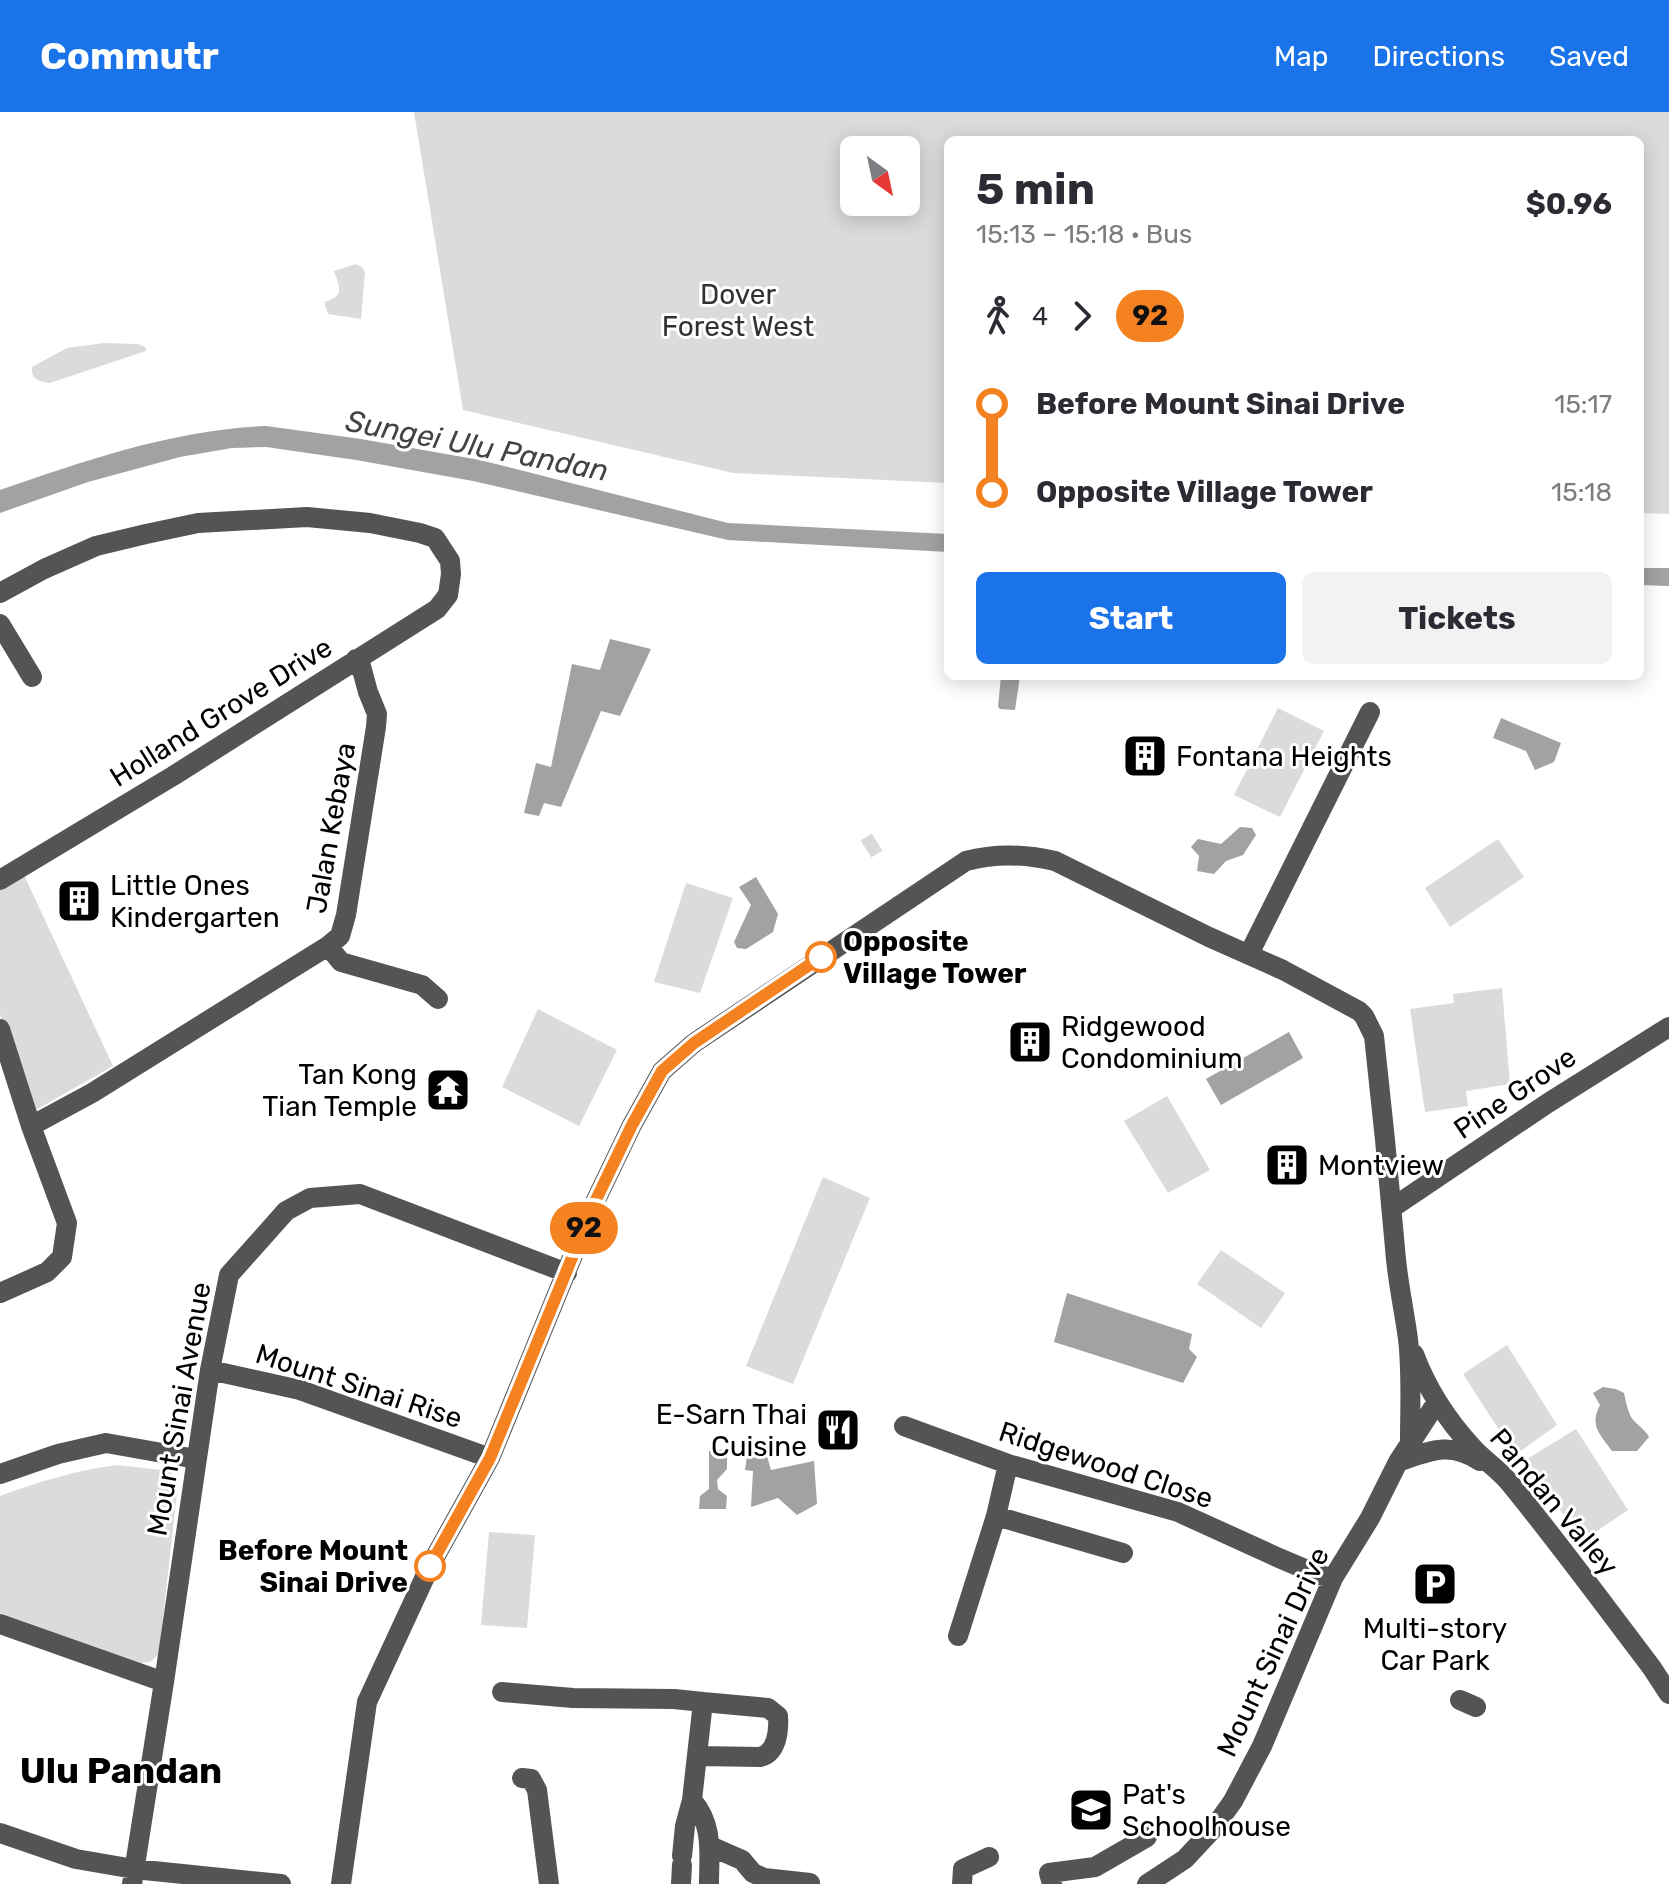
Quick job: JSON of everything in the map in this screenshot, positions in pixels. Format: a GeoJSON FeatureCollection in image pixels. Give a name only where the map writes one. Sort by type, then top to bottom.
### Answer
{"type":"FeatureCollection","features":[{"type":"Feature","properties":{"kind":"street","name":"Holland Grove Drive"},"geometry":{"type":"LineString","coordinates":[[0,593],[96,546],[198,523],[251,519],[307,517],[370,523],[420,533],[435,538],[444,549],[450,561],[451,574],[448,595],[437,609],[173,776],[0,880]]}},
{"type":"Feature","properties":{"kind":"street"},"geometry":{"type":"LineString","coordinates":[[0,624],[32,677]]}},
{"type":"Feature","properties":{"kind":"street","name":"Jalan Kebaya"},"geometry":{"type":"LineString","coordinates":[[31,1126],[92,1093],[340,936],[346,915],[377,714],[356,659]]}},
{"type":"Feature","properties":{"kind":"street"},"geometry":{"type":"LineString","coordinates":[[1249,954],[1370,712]]}},
{"type":"Feature","properties":{"kind":"street","name":"Mount Sinai Rise"},"geometry":{"type":"LineString","coordinates":[[341,1884],[367,1702],[430,1566],[490,1458],[594,1204],[662,1071],[694,1043],[831,940],[966,861],[983,857],[1030,856],[1055,861],[1283,970],[1364,1016],[1374,1036],[1395,1249],[1408,1340]]}},
{"type":"Feature","properties":{"kind":"street"},"geometry":{"type":"LineString","coordinates":[[328,946],[341,962],[422,985],[438,999]]}},
{"type":"Feature","properties":{"kind":"street","name":"Pine Grove"},"geometry":{"type":"LineString","coordinates":[[1392,1208],[1548,1103],[1669,1027]]}},
{"type":"Feature","properties":{"kind":"street"},"geometry":{"type":"LineString","coordinates":[[0,1029],[67,1223],[62,1257],[47,1272],[0,1293]]}},
{"type":"Feature","properties":{"kind":"street","name":"Mount Sinai Avenue"},"geometry":{"type":"LineString","coordinates":[[133,1876],[210,1370],[229,1275],[286,1211],[310,1198],[360,1194],[567,1273]]}},
{"type":"Feature","properties":{"kind":"street"},"geometry":{"type":"LineString","coordinates":[[1408,1340],[1410,1442]]}},
{"type":"Feature","properties":{"kind":"street","name":"Pandan Valley"},"geometry":{"type":"LineString","coordinates":[[1408,1340],[1437,1402],[1473,1449],[1506,1478],[1661,1664],[1669,1694]]}},
{"type":"Feature","properties":{"kind":"street","name":"Mount Sinai Rise"},"geometry":{"type":"LineString","coordinates":[[210,1370],[300,1390],[490,1458]]}},
{"type":"Feature","properties":{"kind":"street","name":"Mount Sinai Drive"},"geometry":{"type":"LineString","coordinates":[[1147,1884],[1185,1859],[1213,1829],[1233,1801],[1262,1746],[1333,1578],[1370,1518],[1398,1462],[1437,1402]]}},
{"type":"Feature","properties":{"kind":"street","name":"Ridgewood Close"},"geometry":{"type":"LineString","coordinates":[[904,1426],[1008,1464],[1178,1512],[1279,1558],[1333,1578]]}},
{"type":"Feature","properties":{"kind":"street"},"geometry":{"type":"LineString","coordinates":[[0,1474],[58,1454],[106,1443],[196,1459]]}},
{"type":"Feature","properties":{"kind":"street"},"geometry":{"type":"LineString","coordinates":[[1398,1462],[1428,1451],[1453,1449],[1464,1451],[1506,1478]]}},
{"type":"Feature","properties":{"kind":"street"},"geometry":{"type":"LineString","coordinates":[[958,1636],[996,1516],[1008,1464]]}},
{"type":"Feature","properties":{"kind":"street"},"geometry":{"type":"LineString","coordinates":[[996,1516],[1123,1553]]}},
{"type":"Feature","properties":{"kind":"street"},"geometry":{"type":"LineString","coordinates":[[0,1624],[164,1682]]}},
{"type":"Feature","properties":{"kind":"street"},"geometry":{"type":"LineString","coordinates":[[502,1692],[573,1698],[674,1699],[768,1708],[778,1716],[775,1743],[767,1756],[698,1756]]}},
{"type":"Feature","properties":{"kind":"street"},"geometry":{"type":"LineString","coordinates":[[682,1868],[703,1702]]}},
{"type":"Feature","properties":{"kind":"street"},"geometry":{"type":"LineString","coordinates":[[522,1778],[531,1779],[537,1790],[549,1884]]}},
{"type":"Feature","properties":{"kind":"street"},"geometry":{"type":"LineString","coordinates":[[692,1800],[705,1818],[710,1846],[709,1884]]}},
{"type":"Feature","properties":{"kind":"street"},"geometry":{"type":"LineString","coordinates":[[0,1833],[133,1876],[281,1884]]}},
{"type":"Feature","properties":{"kind":"street"},"geometry":{"type":"LineString","coordinates":[[1052,1884],[1049,1873],[1095,1867],[1147,1837]]}},
{"type":"Feature","properties":{"kind":"street"},"geometry":{"type":"LineString","coordinates":[[710,1846],[742,1860],[753,1873],[764,1878],[810,1883]]}},
{"type":"Feature","properties":{"kind":"street"},"geometry":{"type":"LineString","coordinates":[[962,1884],[963,1869],[989,1857]]}},
{"type":"Feature","properties":{"kind":"green space","name":"Dover Forest West"},"geometry":{"type":"Polygon","coordinates":[[[414,112],[1669,112],[1669,514],[1644,513],[1644,136],[944,136],[944,483],[733,473],[463,410],[414,112]]]}},
{"type":"Feature","properties":{"kind":"green space"},"geometry":{"type":"Polygon","coordinates":[[[356,264],[365,272],[361,319],[328,314],[324,302],[335,297],[339,291],[334,271],[356,264]]]}},
{"type":"Feature","properties":{"kind":"green space"},"geometry":{"type":"Polygon","coordinates":[[[104,343],[138,344],[146,351],[50,383],[34,377],[32,367],[67,348],[104,343]]]}},
{"type":"Feature","properties":{"kind":"green space"},"geometry":{"type":"Polygon","coordinates":[[[1278,708],[1324,731],[1280,817],[1234,795],[1278,708]]]}},
{"type":"Feature","properties":{"kind":"green space"},"geometry":{"type":"Polygon","coordinates":[[[1498,839],[1524,877],[1450,927],[1425,888],[1498,839]]]}},
{"type":"Feature","properties":{"kind":"green space"},"geometry":{"type":"Polygon","coordinates":[[[17,860],[113,1066],[34,1111],[0,1014],[0,871],[17,860]]]}},
{"type":"Feature","properties":{"kind":"green space"},"geometry":{"type":"Polygon","coordinates":[[[686,883],[733,898],[700,993],[654,982],[686,883]]]}},
{"type":"Feature","properties":{"kind":"green space"},"geometry":{"type":"Polygon","coordinates":[[[1502,988],[1510,1084],[1466,1091],[1468,1106],[1425,1112],[1410,1009],[1454,1003],[1453,994],[1502,988]]]}},
{"type":"Feature","properties":{"kind":"green space"},"geometry":{"type":"Polygon","coordinates":[[[538,1009],[617,1050],[579,1126],[502,1087],[538,1009]]]}},
{"type":"Feature","properties":{"kind":"green space"},"geometry":{"type":"Polygon","coordinates":[[[1167,1096],[1210,1170],[1168,1193],[1124,1121],[1167,1096]]]}},
{"type":"Feature","properties":{"kind":"green space"},"geometry":{"type":"Polygon","coordinates":[[[823,1177],[870,1198],[793,1384],[746,1366],[823,1177]]]}},
{"type":"Feature","properties":{"kind":"green space"},"geometry":{"type":"Polygon","coordinates":[[[1221,1250],[1285,1293],[1261,1328],[1197,1284],[1221,1250]]]}},
{"type":"Feature","properties":{"kind":"green space"},"geometry":{"type":"Polygon","coordinates":[[[1507,1345],[1557,1425],[1515,1455],[1463,1374],[1507,1345]]]}},
{"type":"Feature","properties":{"kind":"green space"},"geometry":{"type":"Polygon","coordinates":[[[1576,1429],[1628,1510],[1581,1542],[1527,1459],[1576,1429]]]}},
{"type":"Feature","properties":{"kind":"green space"},"geometry":{"type":"Polygon","coordinates":[[[117,1465],[170,1471],[178,1484],[159,1654],[150,1662],[140,1663],[0,1613],[0,1496],[58,1477],[117,1465]]]}},
{"type":"Feature","properties":{"kind":"green space"},"geometry":{"type":"Polygon","coordinates":[[[489,1532],[535,1535],[527,1628],[481,1625],[489,1532]]]}},
{"type":"Feature","properties":{"kind":"shaded area"},"geometry":{"type":"Polygon","coordinates":[[[266,426],[480,460],[728,523],[944,534],[944,552],[728,540],[473,481],[266,447],[232,448],[180,457],[88,482],[0,513],[0,490],[131,448],[197,433],[266,426]]]}},
{"type":"Feature","properties":{"kind":"shaded area"},"geometry":{"type":"Polygon","coordinates":[[[1644,568],[1669,568],[1669,586],[1644,585],[1644,568]]]}},
{"type":"Feature","properties":{"kind":"shaded area"},"geometry":{"type":"Polygon","coordinates":[[[610,639],[651,649],[620,716],[601,711],[561,807],[544,803],[539,816],[524,813],[536,763],[551,767],[572,664],[600,670],[610,639]]]}},
{"type":"Feature","properties":{"kind":"shaded area"},"geometry":{"type":"Polygon","coordinates":[[[1001,680],[1019,680],[1015,710],[998,707],[1001,680]]]}},
{"type":"Feature","properties":{"kind":"shaded area"},"geometry":{"type":"Polygon","coordinates":[[[1501,718],[1561,743],[1554,762],[1535,770],[1526,751],[1493,738],[1501,718]]]}},
{"type":"Feature","properties":{"kind":"shaded area"},"geometry":{"type":"Polygon","coordinates":[[[1240,827],[1252,828],[1256,835],[1243,855],[1226,861],[1214,874],[1197,871],[1199,856],[1191,847],[1198,839],[1221,844],[1240,827]]]}},
{"type":"Feature","properties":{"kind":"shaded area"},"geometry":{"type":"Polygon","coordinates":[[[756,877],[778,914],[773,932],[746,949],[737,948],[734,942],[751,905],[739,887],[756,877]]]}},
{"type":"Feature","properties":{"kind":"shaded area"},"geometry":{"type":"Polygon","coordinates":[[[1289,1032],[1303,1058],[1221,1105],[1206,1079],[1289,1032]]]}},
{"type":"Feature","properties":{"kind":"shaded area"},"geometry":{"type":"Polygon","coordinates":[[[1067,1293],[1192,1334],[1189,1349],[1197,1357],[1183,1383],[1054,1342],[1067,1293]]]}},
{"type":"Feature","properties":{"kind":"shaded area"},"geometry":{"type":"Polygon","coordinates":[[[1603,1387],[1624,1393],[1632,1418],[1649,1437],[1637,1451],[1612,1451],[1600,1435],[1596,1419],[1600,1405],[1593,1393],[1603,1387]]]}},
{"type":"Feature","properties":{"kind":"shaded area"},"geometry":{"type":"Polygon","coordinates":[[[727,1449],[727,1469],[717,1480],[718,1489],[727,1496],[726,1509],[699,1509],[700,1496],[709,1489],[709,1451],[727,1449]]]}},
{"type":"Feature","properties":{"kind":"shaded area"},"geometry":{"type":"Polygon","coordinates":[[[748,1449],[765,1449],[771,1470],[814,1461],[817,1504],[797,1515],[778,1498],[751,1507],[753,1471],[745,1470],[748,1449]]]}},
{"type":"Feature","properties":{"kind":"tunnel"},"geometry":{"type":"LineString","coordinates":[[866,849],[877,842]]}},
{"type":"Feature","properties":{"kind":"bus line","name":"92"},"geometry":{"type":"LineString","coordinates":[[430,1566],[490,1458],[594,1204],[662,1071],[694,1043],[821,957]]}},
{"type":"Feature","properties":{"kind":"place","name":"Fontana Heights"},"geometry":{"type":"Point","coordinates":[1145,756]}},
{"type":"Feature","properties":{"kind":"place","name":"Little Ones Kindergarten"},"geometry":{"type":"Point","coordinates":[79,901]}},
{"type":"Feature","properties":{"kind":"place","name":"Opposite Village Tower"},"geometry":{"type":"Point","coordinates":[821,957]}},
{"type":"Feature","properties":{"kind":"place","name":"Ridgewood Condominium"},"geometry":{"type":"Point","coordinates":[1030,1042]}},
{"type":"Feature","properties":{"kind":"place","name":"Tan Kong Tian Temple"},"geometry":{"type":"Point","coordinates":[448,1090]}},
{"type":"Feature","properties":{"kind":"place","name":"Montview"},"geometry":{"type":"Point","coordinates":[1287,1165]}},
{"type":"Feature","properties":{"kind":"place","name":"E-Sarn Thai Cuisine"},"geometry":{"type":"Point","coordinates":[838,1430]}},
{"type":"Feature","properties":{"kind":"place","name":"Before Mount Sinai Drive"},"geometry":{"type":"Point","coordinates":[430,1566]}},
{"type":"Feature","properties":{"kind":"place","name":"Multi-story Car Park"},"geometry":{"type":"Point","coordinates":[1435,1584]}},
{"type":"Feature","properties":{"kind":"place","name":"Pat's Schoolhouse"},"geometry":{"type":"Point","coordinates":[1091,1810]}},
{"type":"Feature","properties":{"kind":"district","name":"Ulu Pandan"},"geometry":{"type":"Point","coordinates":[121,1770]}},
{"type":"Feature","properties":{"kind":"water label","name":"Sungei Ulu Pandan"},"geometry":{"type":"Point","coordinates":[477,446]}}]}
